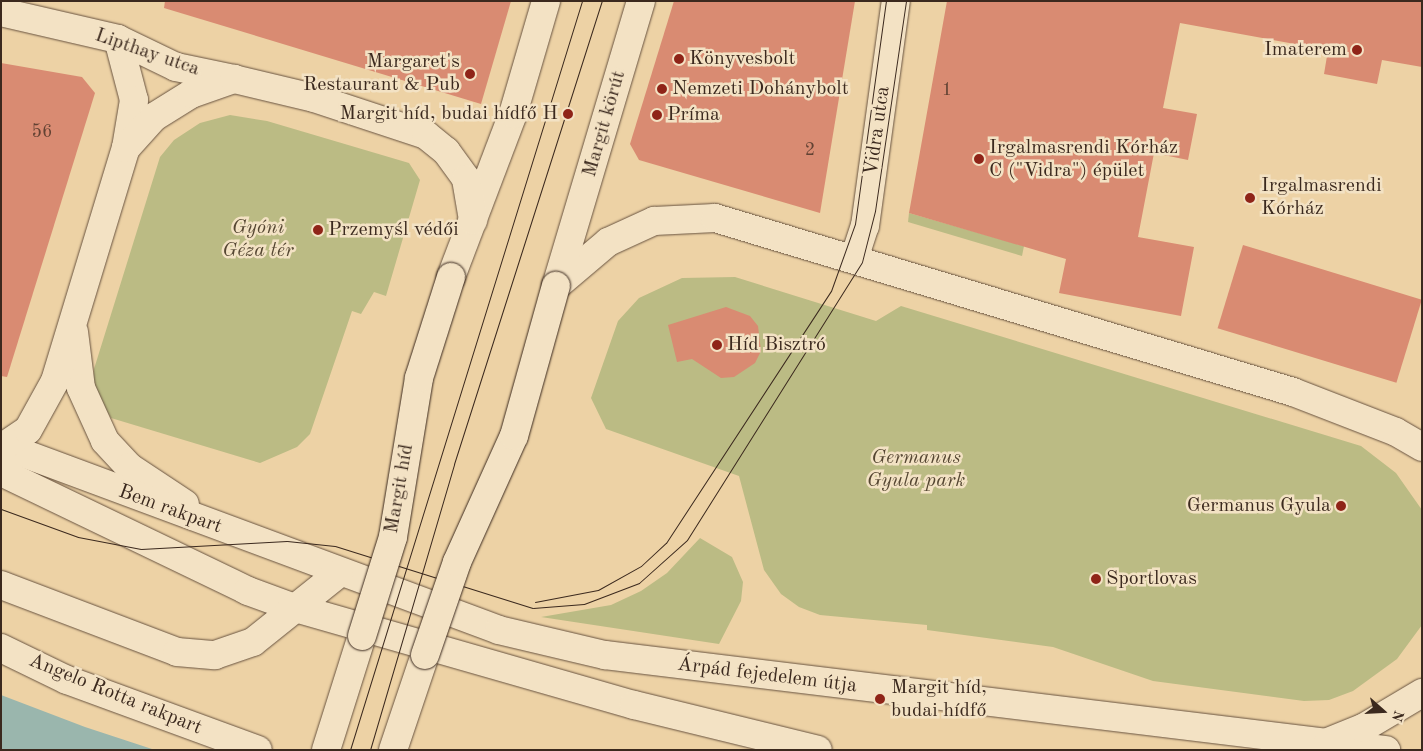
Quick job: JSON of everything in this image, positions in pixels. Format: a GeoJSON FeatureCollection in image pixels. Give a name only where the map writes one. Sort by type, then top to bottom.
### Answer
{"type":"FeatureCollection","features":[{"type":"Feature","properties":{"kind":"main road"},"geometry":{"type":"LineString","coordinates":[[471,224],[513,114],[546,1]]}},
{"type":"Feature","properties":{"kind":"main road","name":"Margit körút"},"geometry":{"type":"LineString","coordinates":[[556,286],[641,1]]}},
{"type":"Feature","properties":{"kind":"main road","name":"Vidra utca"},"geometry":{"type":"LineString","coordinates":[[854,259],[865,226],[896,1]]}},
{"type":"Feature","properties":{"kind":"main road","name":"Lipthay utca"},"geometry":{"type":"LineString","coordinates":[[1,12],[118,39],[176,67],[314,98],[426,135],[446,151],[466,179],[471,224]]}},
{"type":"Feature","properties":{"kind":"main road"},"geometry":{"type":"LineString","coordinates":[[3,453],[38,417],[73,322],[126,148],[134,100],[118,39]]}},
{"type":"Feature","properties":{"kind":"main road"},"geometry":{"type":"LineString","coordinates":[[126,148],[154,117],[192,94],[234,79]]}},
{"type":"Feature","properties":{"kind":"main road"},"geometry":{"type":"LineString","coordinates":[[393,750],[457,562],[514,436],[556,286],[597,251],[654,221],[715,218],[1293,392],[1396,432],[1422,446]]}},
{"type":"Feature","properties":{"kind":"main road","name":"Margit híd"},"geometry":{"type":"LineString","coordinates":[[326,750],[393,537],[419,378],[471,224]]}},
{"type":"Feature","properties":{"kind":"main road"},"geometry":{"type":"LineString","coordinates":[[73,322],[80,388],[105,442],[128,467],[224,529]]}},
{"type":"Feature","properties":{"kind":"main road","name":"Bem rakpart"},"geometry":{"type":"LineString","coordinates":[[3,453],[224,529],[339,573]]}},
{"type":"Feature","properties":{"kind":"main road","name":"Bem rakpart"},"geometry":{"type":"LineString","coordinates":[[3,453],[248,591],[292,606]]}},
{"type":"Feature","properties":{"kind":"main road"},"geometry":{"type":"LineString","coordinates":[[1,585],[177,652],[215,655],[253,642],[292,606],[339,573]]}},
{"type":"Feature","properties":{"kind":"main road","name":"Árpád fejedelem útja"},"geometry":{"type":"LineString","coordinates":[[339,573],[499,630],[605,655],[846,687],[1091,711],[1386,750]]}},
{"type":"Feature","properties":{"kind":"main road"},"geometry":{"type":"LineString","coordinates":[[292,606],[634,705],[818,750]]}},
{"type":"Feature","properties":{"kind":"main road","name":"Angelo Rotta rakpart"},"geometry":{"type":"LineString","coordinates":[[1,648],[67,680],[258,750]]}},
{"type":"Feature","properties":{"kind":"main road"},"geometry":{"type":"LineString","coordinates":[[1325,743],[1363,728],[1422,693]]}},
{"type":"Feature","properties":{"kind":"green space","name":"Gyóni Géza tér"},"geometry":{"type":"Polygon","coordinates":[[[230,115],[267,121],[409,163],[420,180],[386,296],[374,292],[361,314],[352,311],[310,434],[297,447],[260,463],[111,418],[93,388],[94,369],[160,157],[174,140],[200,123],[230,115]]]}},
{"type":"Feature","properties":{"kind":"green space"},"geometry":{"type":"Polygon","coordinates":[[[909,213],[1024,246],[1022,256],[908,222],[909,213]]]}},
{"type":"Feature","properties":{"kind":"green space","name":"Germanus Gyula park"},"geometry":{"type":"Polygon","coordinates":[[[735,277],[876,321],[901,306],[1361,446],[1396,473],[1422,510],[1422,625],[1397,659],[1353,691],[1329,700],[1304,701],[1153,681],[1053,647],[927,630],[927,625],[820,615],[799,607],[781,594],[764,570],[739,476],[606,429],[591,398],[618,321],[639,298],[682,278],[735,277]]]}},
{"type":"Feature","properties":{"kind":"green space"},"geometry":{"type":"Polygon","coordinates":[[[700,538],[732,557],[743,582],[741,601],[719,644],[541,617],[611,605],[641,591],[667,573],[700,538]]]}},
{"type":"Feature","properties":{"kind":"water"},"geometry":{"type":"Polygon","coordinates":[[[1,695],[85,727],[155,750],[1,750],[1,695]]]}},
{"type":"Feature","properties":{"kind":"building"},"geometry":{"type":"Polygon","coordinates":[[[165,1],[511,1],[481,104],[164,8],[165,1]]]}},
{"type":"Feature","properties":{"kind":"building"},"geometry":{"type":"Polygon","coordinates":[[[674,1],[855,1],[820,213],[639,160],[630,144],[674,1]]]}},
{"type":"Feature","properties":{"kind":"building"},"geometry":{"type":"Polygon","coordinates":[[[947,1],[1422,1],[1422,67],[1382,60],[1377,84],[1324,74],[1328,50],[1180,23],[1163,108],[1197,114],[1188,160],[1154,153],[1138,237],[1194,247],[1181,316],[1059,293],[1066,259],[909,213],[947,1]]]}},
{"type":"Feature","properties":{"kind":"building"},"geometry":{"type":"Polygon","coordinates":[[[1,63],[82,77],[95,93],[7,377],[1,376],[1,63]]]}},
{"type":"Feature","properties":{"kind":"building"},"geometry":{"type":"Polygon","coordinates":[[[1243,245],[1422,300],[1396,383],[1218,328],[1243,245]]]}},
{"type":"Feature","properties":{"kind":"building","name":"Híd Bisztró"},"geometry":{"type":"Polygon","coordinates":[[[726,307],[750,316],[758,326],[761,351],[755,363],[734,377],[721,378],[692,359],[677,362],[668,325],[726,307]]]}},
{"type":"Feature","properties":{"kind":"tram line"},"geometry":{"type":"LineString","coordinates":[[350,750],[582,1]]}},
{"type":"Feature","properties":{"kind":"tram line"},"geometry":{"type":"LineString","coordinates":[[370,750],[454,464],[602,1]]}},
{"type":"Feature","properties":{"kind":"tram line"},"geometry":{"type":"LineString","coordinates":[[535,602],[598,590],[641,566],[666,543],[831,291],[855,224],[886,1]]}},
{"type":"Feature","properties":{"kind":"tram line"},"geometry":{"type":"LineString","coordinates":[[1,509],[78,537],[141,549],[287,541],[335,546],[533,608],[584,604],[639,583],[687,540],[862,262],[875,211],[906,1]]}},
{"type":"Feature","properties":{"kind":"place","name":"Imaterem"},"geometry":{"type":"Point","coordinates":[1357,50]}},
{"type":"Feature","properties":{"kind":"place","name":"Könyvesbolt"},"geometry":{"type":"Point","coordinates":[679,59]}},
{"type":"Feature","properties":{"kind":"place","name":"Margaret's Restaurant & Pub"},"geometry":{"type":"Point","coordinates":[470,74]}},
{"type":"Feature","properties":{"kind":"place","name":"Nemzeti Dohánybolt"},"geometry":{"type":"Point","coordinates":[662,89]}},
{"type":"Feature","properties":{"kind":"place","name":"Margit híd, budai hídfő H"},"geometry":{"type":"Point","coordinates":[568,114]}},
{"type":"Feature","properties":{"kind":"place","name":"Príma"},"geometry":{"type":"Point","coordinates":[657,115]}},
{"type":"Feature","properties":{"kind":"place","name":"Irgalmasrendi Kórház C (\"Vidra\") épület"},"geometry":{"type":"Point","coordinates":[979,159]}},
{"type":"Feature","properties":{"kind":"place","name":"Irgalmasrendi Kórház"},"geometry":{"type":"Point","coordinates":[1250,198]}},
{"type":"Feature","properties":{"kind":"place","name":"Przemyśl védői"},"geometry":{"type":"Point","coordinates":[318,230]}},
{"type":"Feature","properties":{"kind":"place","name":"Híd Bisztró"},"geometry":{"type":"Point","coordinates":[717,345]}},
{"type":"Feature","properties":{"kind":"place","name":"Germanus Gyula"},"geometry":{"type":"Point","coordinates":[1341,506]}},
{"type":"Feature","properties":{"kind":"place","name":"Sportlovas"},"geometry":{"type":"Point","coordinates":[1096,579]}},
{"type":"Feature","properties":{"kind":"place","name":"Margit híd, budai hídfő"},"geometry":{"type":"Point","coordinates":[880,699]}}]}
